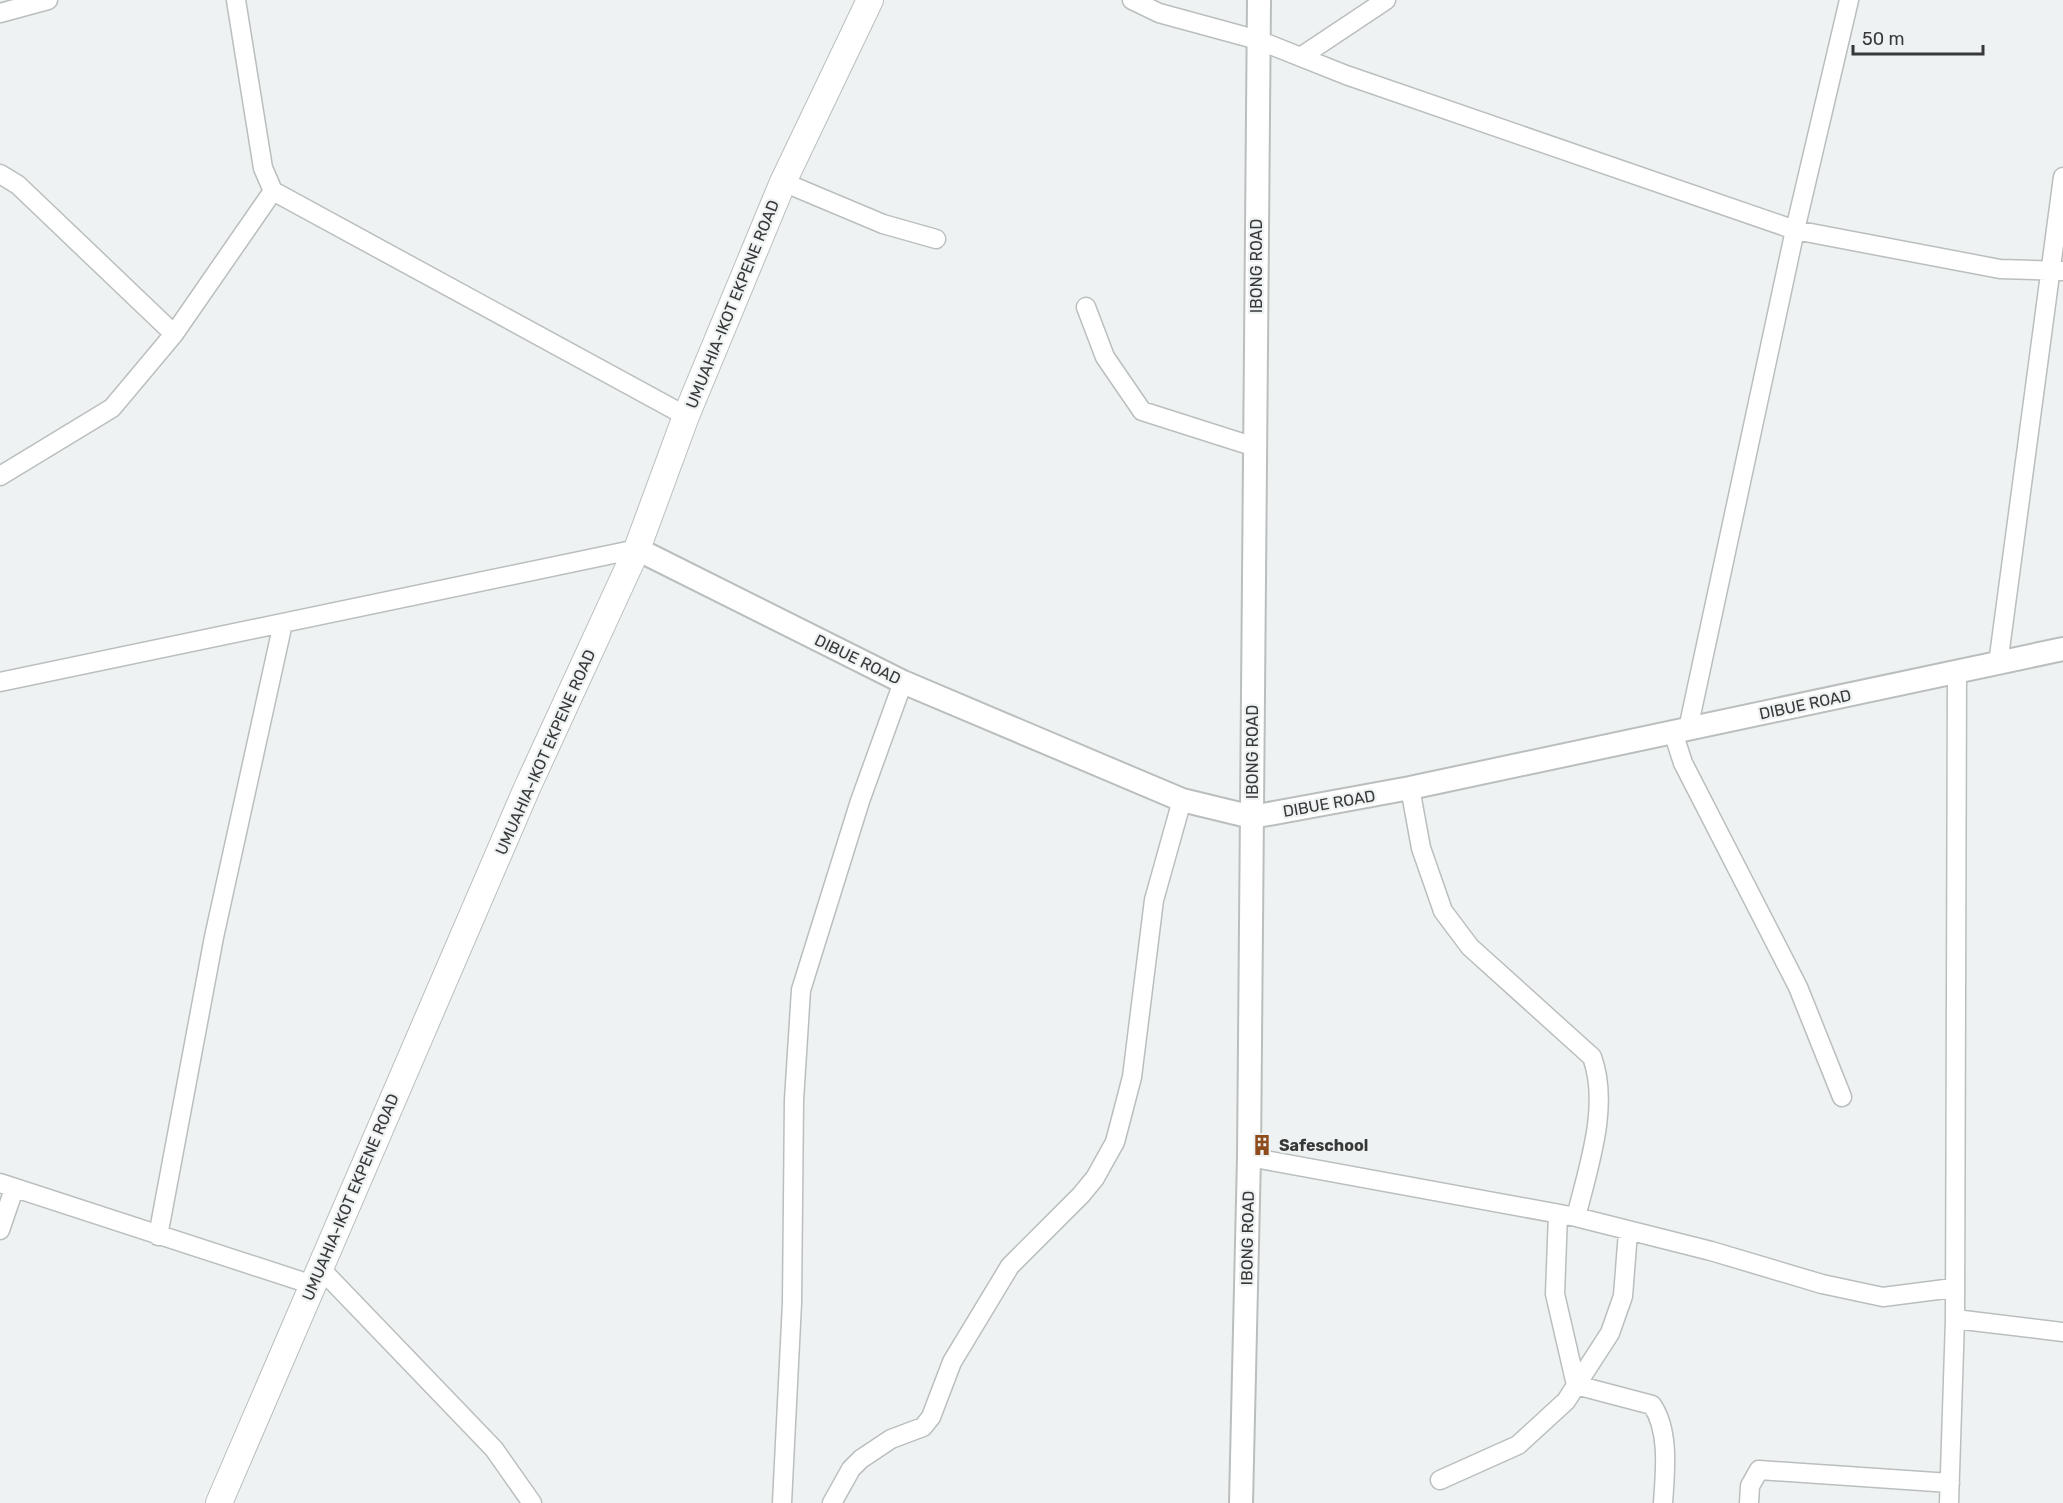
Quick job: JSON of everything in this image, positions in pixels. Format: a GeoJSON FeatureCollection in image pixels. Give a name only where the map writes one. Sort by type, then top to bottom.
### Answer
{"type":"FeatureCollection","features":[{"type":"Feature","properties":{"kind":"main road","name":"UMUAHIA-IKOT EKPENE ROAD"},"geometry":{"type":"LineString","coordinates":[[219,1503],[527,788],[637,549],[686,416],[783,182],[870,0]]}},
{"type":"Feature","properties":{"kind":"street"},"geometry":{"type":"LineString","coordinates":[[0,12],[48,0]]}},
{"type":"Feature","properties":{"kind":"street"},"geometry":{"type":"LineString","coordinates":[[236,0],[263,168],[273,191],[686,416]]}},
{"type":"Feature","properties":{"kind":"street"},"geometry":{"type":"LineString","coordinates":[[1132,0],[1159,13],[1258,40],[1346,75],[1796,230],[2000,269],[2056,272]]}},
{"type":"Feature","properties":{"kind":"street","name":"IBONG ROAD"},"geometry":{"type":"LineString","coordinates":[[1241,1503],[1249,1157],[1259,0]]}},
{"type":"Feature","properties":{"kind":"street"},"geometry":{"type":"LineString","coordinates":[[1302,56],[1386,0]]}},
{"type":"Feature","properties":{"kind":"street"},"geometry":{"type":"LineString","coordinates":[[1842,1097],[1798,987],[1683,763],[1681,730],[1849,0]]}},
{"type":"Feature","properties":{"kind":"street"},"geometry":{"type":"LineString","coordinates":[[0,174],[18,185],[174,334]]}},
{"type":"Feature","properties":{"kind":"street"},"geometry":{"type":"LineString","coordinates":[[1998,664],[2056,272],[2063,177]]}},
{"type":"Feature","properties":{"kind":"street"},"geometry":{"type":"LineString","coordinates":[[783,182],[883,224],[936,239]]}},
{"type":"Feature","properties":{"kind":"street"},"geometry":{"type":"LineString","coordinates":[[0,476],[112,408],[174,334],[273,191]]}},
{"type":"Feature","properties":{"kind":"street"},"geometry":{"type":"LineString","coordinates":[[1086,308],[1105,357],[1142,411],[1255,447]]}},
{"type":"Feature","properties":{"kind":"street"},"geometry":{"type":"LineString","coordinates":[[0,682],[637,549]]}},
{"type":"Feature","properties":{"kind":"street","name":"DIBUE ROAD"},"geometry":{"type":"LineString","coordinates":[[637,549],[903,682],[1182,800],[1252,817],[1410,788],[2063,649]]}},
{"type":"Feature","properties":{"kind":"street"},"geometry":{"type":"LineString","coordinates":[[158,1236],[214,937],[283,623]]}},
{"type":"Feature","properties":{"kind":"street"},"geometry":{"type":"LineString","coordinates":[[1949,1503],[1955,1319],[1953,1288],[1957,673]]}},
{"type":"Feature","properties":{"kind":"street"},"geometry":{"type":"LineString","coordinates":[[782,1503],[792,1303],[794,1100],[801,990],[860,801],[903,682]]}},
{"type":"Feature","properties":{"kind":"street"},"geometry":{"type":"LineString","coordinates":[[1410,788],[1421,848],[1443,911],[1478,955],[1592,1057],[1597,1072],[1598,1099],[1591,1154],[1576,1217]]}},
{"type":"Feature","properties":{"kind":"street"},"geometry":{"type":"LineString","coordinates":[[832,1503],[846,1477],[861,1459],[891,1439],[923,1427],[931,1417],[952,1362],[1010,1266],[1081,1195],[1095,1178],[1115,1142],[1132,1077],[1154,900],[1182,800]]}},
{"type":"Feature","properties":{"kind":"street"},"geometry":{"type":"LineString","coordinates":[[1249,1157],[1576,1217],[1628,1232],[1711,1251],[1822,1284],[1884,1297],[1953,1288]]}},
{"type":"Feature","properties":{"kind":"street"},"geometry":{"type":"LineString","coordinates":[[0,1230],[7,1186],[158,1236],[316,1277],[494,1449],[532,1503]]}},
{"type":"Feature","properties":{"kind":"street"},"geometry":{"type":"LineString","coordinates":[[1558,1214],[1555,1294],[1576,1385]]}},
{"type":"Feature","properties":{"kind":"street"},"geometry":{"type":"LineString","coordinates":[[1440,1480],[1518,1446],[1566,1401],[1610,1333],[1623,1296],[1628,1232]]}},
{"type":"Feature","properties":{"kind":"street"},"geometry":{"type":"LineString","coordinates":[[1955,1319],[2063,1332]]}},
{"type":"Feature","properties":{"kind":"street"},"geometry":{"type":"LineString","coordinates":[[1576,1385],[1652,1405],[1658,1414],[1665,1461],[1663,1503]]}},
{"type":"Feature","properties":{"kind":"street"},"geometry":{"type":"LineString","coordinates":[[1749,1503],[1750,1486],[1759,1470],[1950,1483]]}},
{"type":"Feature","properties":{"kind":"place","name":"Safeschool"},"geometry":{"type":"Point","coordinates":[1262,1145]}}]}
